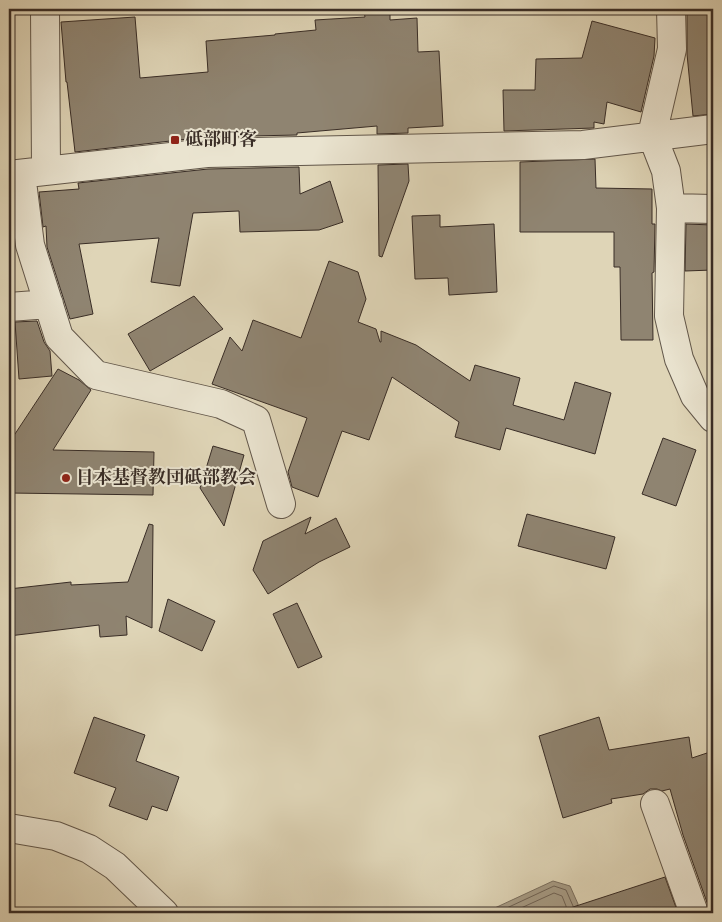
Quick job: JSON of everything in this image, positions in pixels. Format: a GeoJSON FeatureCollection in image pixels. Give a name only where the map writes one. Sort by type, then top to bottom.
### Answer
{"type":"FeatureCollection","features":[{"type":"Feature","properties":{"kind":"street"},"geometry":{"type":"LineString","coordinates":[[45,9],[25,173],[30,245],[59,337],[96,376],[221,404],[256,420],[281,504]]}},
{"type":"Feature","properties":{"kind":"street"},"geometry":{"type":"LineString","coordinates":[[671,9],[672,49],[652,135],[666,171],[671,208],[670,316],[679,359],[695,396],[713,418]]}},
{"type":"Feature","properties":{"kind":"street"},"geometry":{"type":"LineString","coordinates":[[25,173],[207,153],[582,145],[713,129]]}},
{"type":"Feature","properties":{"kind":"street"},"geometry":{"type":"LineString","coordinates":[[671,208],[713,209]]}},
{"type":"Feature","properties":{"kind":"street"},"geometry":{"type":"LineString","coordinates":[[9,307],[49,304]]}},
{"type":"Feature","properties":{"kind":"street"},"geometry":{"type":"LineString","coordinates":[[655,804],[694,913]]}},
{"type":"Feature","properties":{"kind":"street"},"geometry":{"type":"LineString","coordinates":[[9,828],[56,836],[90,849],[115,866],[164,913]]}},
{"type":"Feature","properties":{"kind":"water"},"geometry":{"type":"Polygon","coordinates":[[[553,881],[570,886],[578,904],[578,913],[484,913],[553,881]]]}},
{"type":"Feature","properties":{"kind":"building"},"geometry":{"type":"Polygon","coordinates":[[[390,9],[390,20],[417,18],[418,52],[439,51],[443,126],[408,128],[408,133],[377,134],[377,126],[297,133],[297,135],[205,137],[75,152],[61,22],[135,17],[140,78],[208,72],[206,41],[316,30],[315,20],[365,17],[364,11],[390,9]]]}},
{"type":"Feature","properties":{"kind":"building"},"geometry":{"type":"Polygon","coordinates":[[[687,9],[713,9],[713,114],[693,116],[687,54],[687,9]]]}},
{"type":"Feature","properties":{"kind":"building"},"geometry":{"type":"Polygon","coordinates":[[[592,21],[655,38],[654,56],[641,112],[607,102],[604,124],[594,122],[594,128],[504,131],[503,90],[535,90],[536,59],[582,58],[592,21]]]}},
{"type":"Feature","properties":{"kind":"building"},"geometry":{"type":"Polygon","coordinates":[[[595,159],[596,188],[652,189],[652,224],[655,224],[654,272],[652,273],[653,340],[621,340],[620,267],[614,267],[614,232],[520,232],[520,162],[595,159]]]}},
{"type":"Feature","properties":{"kind":"building"},"geometry":{"type":"Polygon","coordinates":[[[408,164],[409,181],[382,257],[379,256],[378,165],[408,164]]]}},
{"type":"Feature","properties":{"kind":"building"},"geometry":{"type":"Polygon","coordinates":[[[299,167],[300,194],[330,181],[343,222],[319,230],[240,232],[239,211],[193,213],[180,286],[151,282],[159,238],[79,244],[93,314],[70,319],[47,247],[46,226],[43,227],[39,192],[79,189],[78,183],[208,169],[299,167]]]}},
{"type":"Feature","properties":{"kind":"building"},"geometry":{"type":"Polygon","coordinates":[[[440,215],[440,227],[494,224],[497,292],[449,295],[448,278],[415,279],[412,216],[440,215]]]}},
{"type":"Feature","properties":{"kind":"building"},"geometry":{"type":"Polygon","coordinates":[[[686,224],[713,225],[713,270],[685,271],[686,224]]]}},
{"type":"Feature","properties":{"kind":"building"},"geometry":{"type":"Polygon","coordinates":[[[329,261],[358,272],[366,299],[358,322],[376,329],[380,342],[381,331],[416,345],[470,381],[475,365],[520,378],[513,405],[564,420],[575,382],[611,393],[595,454],[506,428],[500,450],[455,437],[459,422],[392,377],[369,440],[342,431],[318,497],[292,487],[288,472],[307,418],[212,384],[230,337],[242,351],[253,320],[301,338],[329,261]]]}},
{"type":"Feature","properties":{"kind":"building"},"geometry":{"type":"Polygon","coordinates":[[[194,296],[223,329],[150,371],[128,334],[194,296]]]}},
{"type":"Feature","properties":{"kind":"building"},"geometry":{"type":"Polygon","coordinates":[[[37,321],[44,342],[50,351],[52,376],[19,379],[15,322],[37,321]]]}},
{"type":"Feature","properties":{"kind":"building"},"geometry":{"type":"Polygon","coordinates":[[[58,369],[79,380],[91,390],[53,450],[154,452],[153,495],[9,493],[9,443],[58,369]]]}},
{"type":"Feature","properties":{"kind":"building"},"geometry":{"type":"Polygon","coordinates":[[[663,438],[696,450],[676,506],[642,494],[663,438]]]}},
{"type":"Feature","properties":{"kind":"building"},"geometry":{"type":"Polygon","coordinates":[[[213,446],[244,455],[224,526],[200,488],[213,446]]]}},
{"type":"Feature","properties":{"kind":"building"},"geometry":{"type":"Polygon","coordinates":[[[527,514],[615,537],[606,569],[518,546],[527,514]]]}},
{"type":"Feature","properties":{"kind":"building"},"geometry":{"type":"Polygon","coordinates":[[[311,517],[305,534],[336,518],[350,547],[319,562],[268,594],[253,570],[263,541],[311,517]]]}},
{"type":"Feature","properties":{"kind":"building"},"geometry":{"type":"Polygon","coordinates":[[[149,524],[153,525],[152,628],[126,616],[127,635],[100,637],[99,625],[9,636],[9,589],[71,582],[71,585],[128,582],[149,524]]]}},
{"type":"Feature","properties":{"kind":"building"},"geometry":{"type":"Polygon","coordinates":[[[168,599],[215,621],[202,651],[159,631],[168,599]]]}},
{"type":"Feature","properties":{"kind":"building"},"geometry":{"type":"Polygon","coordinates":[[[297,603],[322,657],[298,668],[273,614],[297,603]]]}},
{"type":"Feature","properties":{"kind":"building"},"geometry":{"type":"Polygon","coordinates":[[[94,717],[145,735],[136,761],[179,777],[167,811],[152,806],[147,820],[109,806],[116,788],[74,773],[94,717]]]}},
{"type":"Feature","properties":{"kind":"building"},"geometry":{"type":"Polygon","coordinates":[[[599,717],[609,750],[689,737],[692,758],[713,751],[713,913],[709,913],[709,908],[683,835],[670,789],[662,791],[650,789],[643,794],[611,799],[612,803],[563,818],[539,736],[599,717]]]}},
{"type":"Feature","properties":{"kind":"building"},"geometry":{"type":"Polygon","coordinates":[[[665,877],[678,913],[571,913],[570,908],[665,877]]]}},
{"type":"Feature","properties":{"kind":"place","name":"砥部町客"},"geometry":{"type":"Point","coordinates":[175,140]}},
{"type":"Feature","properties":{"kind":"place","name":"日本基督教団砥部教会"},"geometry":{"type":"Point","coordinates":[66,478]}}]}
